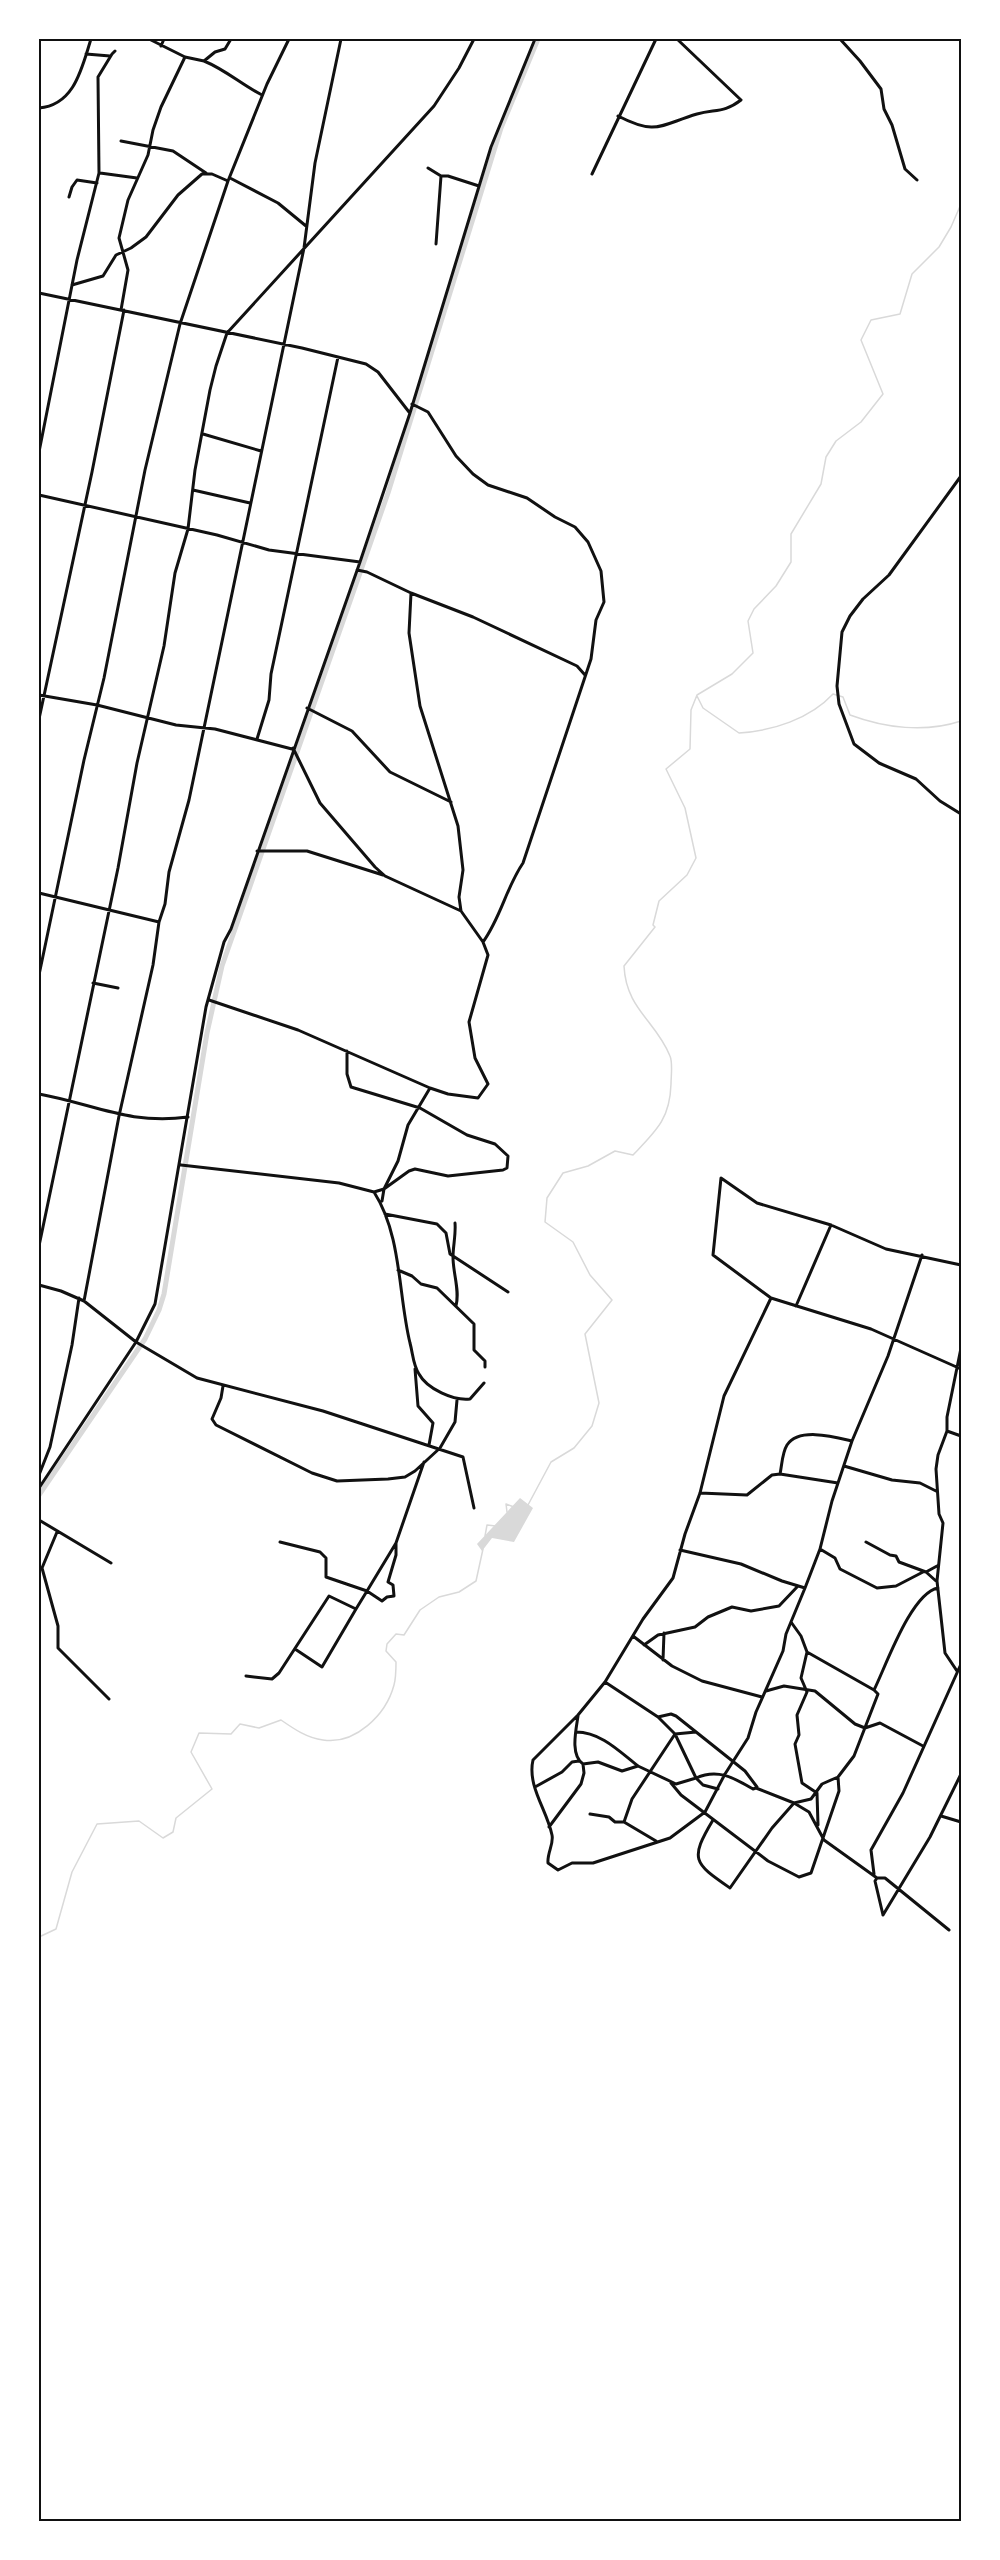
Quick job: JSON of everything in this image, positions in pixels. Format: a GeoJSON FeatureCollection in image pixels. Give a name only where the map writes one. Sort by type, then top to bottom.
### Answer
{"type":"FeatureCollection","features":[{"type":"Feature","properties":{"kind":"street"},"geometry":{"type":"LineString","coordinates":[[39,108],[54,105],[73,89],[91,39]]}},
{"type":"Feature","properties":{"kind":"street"},"geometry":{"type":"LineString","coordinates":[[149,39],[185,57],[204,61],[227,72],[247,88],[262,95]]}},
{"type":"Feature","properties":{"kind":"street"},"geometry":{"type":"LineString","coordinates":[[161,46],[164,39]]}},
{"type":"Feature","properties":{"kind":"street"},"geometry":{"type":"LineString","coordinates":[[204,61],[215,52],[225,49],[231,39]]}},
{"type":"Feature","properties":{"kind":"street"},"geometry":{"type":"LineString","coordinates":[[39,975],[135,518],[180,324],[229,179],[262,95],[289,39]]}},
{"type":"Feature","properties":{"kind":"street"},"geometry":{"type":"LineString","coordinates":[[84,1301],[119,1116],[153,965],[159,922],[189,801],[304,248],[315,163],[341,39]]}},
{"type":"Feature","properties":{"kind":"street"},"geometry":{"type":"LineString","coordinates":[[39,1246],[123,845],[146,718],[164,646],[176,573],[188,529],[216,366],[227,333],[434,106],[459,68],[474,39]]}},
{"type":"Feature","properties":{"kind":"street"},"geometry":{"type":"LineString","coordinates":[[39,1488],[136,1342],[152,1314],[158,1293],[209,999],[224,942],[231,929],[292,749],[360,562],[410,412],[491,147],[535,39]]}},
{"type":"Feature","properties":{"kind":"street"},"geometry":{"type":"LineString","coordinates":[[592,174],[656,39]]}},
{"type":"Feature","properties":{"kind":"street"},"geometry":{"type":"LineString","coordinates":[[618,117],[634,124],[654,128],[701,113],[724,111],[741,100],[678,39]]}},
{"type":"Feature","properties":{"kind":"street"},"geometry":{"type":"LineString","coordinates":[[840,39],[881,89],[884,109],[892,126],[905,169],[917,180]]}},
{"type":"Feature","properties":{"kind":"street"},"geometry":{"type":"LineString","coordinates":[[39,452],[84,226],[99,173],[98,77],[110,56],[116,51]]}},
{"type":"Feature","properties":{"kind":"street"},"geometry":{"type":"LineString","coordinates":[[86,54],[110,56]]}},
{"type":"Feature","properties":{"kind":"street"},"geometry":{"type":"LineString","coordinates":[[39,718],[41,695],[86,505],[123,310],[128,270],[119,244],[120,233],[128,200],[148,155],[161,107],[185,57]]}},
{"type":"Feature","properties":{"kind":"street"},"geometry":{"type":"LineString","coordinates":[[121,141],[173,151],[206,173],[229,179],[278,202],[307,226]]}},
{"type":"Feature","properties":{"kind":"street"},"geometry":{"type":"LineString","coordinates":[[428,168],[441,176],[479,186]]}},
{"type":"Feature","properties":{"kind":"street"},"geometry":{"type":"LineString","coordinates":[[99,173],[137,178]]}},
{"type":"Feature","properties":{"kind":"street"},"geometry":{"type":"LineString","coordinates":[[72,285],[103,276],[116,255],[146,237],[178,195],[206,173]]}},
{"type":"Feature","properties":{"kind":"street"},"geometry":{"type":"LineString","coordinates":[[436,244],[441,176]]}},
{"type":"Feature","properties":{"kind":"street"},"geometry":{"type":"LineString","coordinates":[[69,196],[77,180],[97,183]]}},
{"type":"Feature","properties":{"kind":"street"},"geometry":{"type":"LineString","coordinates":[[39,292],[180,324],[284,344],[372,366],[410,412]]}},
{"type":"Feature","properties":{"kind":"street"},"geometry":{"type":"LineString","coordinates":[[257,739],[269,700],[271,674],[338,357]]}},
{"type":"Feature","properties":{"kind":"street"},"geometry":{"type":"LineString","coordinates":[[412,404],[428,412],[456,456],[473,474],[488,485],[527,498],[558,519],[569,522],[588,542],[601,571],[604,597],[596,620],[595,644],[585,677],[523,863],[517,872],[498,920],[483,942]]}},
{"type":"Feature","properties":{"kind":"street"},"geometry":{"type":"LineString","coordinates":[[203,434],[261,451]]}},
{"type":"Feature","properties":{"kind":"street"},"geometry":{"type":"LineString","coordinates":[[961,476],[890,575],[863,599],[850,616],[842,632],[837,686],[839,704],[854,744],[879,763],[916,779],[940,801],[961,814]]}},
{"type":"Feature","properties":{"kind":"street"},"geometry":{"type":"LineString","coordinates":[[194,490],[251,503]]}},
{"type":"Feature","properties":{"kind":"street"},"geometry":{"type":"LineString","coordinates":[[39,495],[135,518],[218,534],[243,544],[296,556],[360,562]]}},
{"type":"Feature","properties":{"kind":"street"},"geometry":{"type":"LineString","coordinates":[[357,570],[367,572],[411,593],[473,617],[577,666],[585,677]]}},
{"type":"Feature","properties":{"kind":"street"},"geometry":{"type":"LineString","coordinates":[[209,999],[298,1029],[430,1088],[473,1099],[486,1090],[488,1084],[475,1058],[469,1022],[488,955],[483,942],[461,910],[459,897],[462,855],[451,802],[418,694],[409,633],[411,593]]}},
{"type":"Feature","properties":{"kind":"street"},"geometry":{"type":"LineString","coordinates":[[41,695],[97,705],[190,728],[204,728],[257,739],[292,749],[320,802],[364,855],[385,876]]}},
{"type":"Feature","properties":{"kind":"street"},"geometry":{"type":"LineString","coordinates":[[307,708],[352,731],[390,772],[451,802]]}},
{"type":"Feature","properties":{"kind":"street"},"geometry":{"type":"LineString","coordinates":[[257,851],[307,850],[385,876],[461,910]]}},
{"type":"Feature","properties":{"kind":"street"},"geometry":{"type":"LineString","coordinates":[[39,893],[159,922]]}},
{"type":"Feature","properties":{"kind":"street"},"geometry":{"type":"LineString","coordinates":[[93,982],[117,988]]}},
{"type":"Feature","properties":{"kind":"street"},"geometry":{"type":"LineString","coordinates":[[181,1165],[339,1183],[374,1192],[384,1189],[415,1169],[448,1176],[507,1168],[508,1156],[495,1144],[467,1135],[420,1108],[351,1087],[347,1074],[346,1050]]}},
{"type":"Feature","properties":{"kind":"street"},"geometry":{"type":"LineString","coordinates":[[381,1203],[384,1189],[398,1161],[408,1125],[430,1088]]}},
{"type":"Feature","properties":{"kind":"street"},"geometry":{"type":"LineString","coordinates":[[39,1094],[69,1100],[119,1116],[154,1120],[188,1117]]}},
{"type":"Feature","properties":{"kind":"street"},"geometry":{"type":"LineString","coordinates":[[959,1368],[894,1338],[771,1298],[713,1255],[721,1178],[757,1203],[831,1225],[886,1249],[961,1265]]}},
{"type":"Feature","properties":{"kind":"street"},"geometry":{"type":"LineString","coordinates":[[374,1192],[385,1214],[398,1270],[415,1368],[418,1406],[433,1423],[429,1445]]}},
{"type":"Feature","properties":{"kind":"street"},"geometry":{"type":"LineString","coordinates":[[385,1214],[437,1224],[446,1233],[450,1254],[508,1292]]}},
{"type":"Feature","properties":{"kind":"street"},"geometry":{"type":"LineString","coordinates":[[455,1223],[456,1241],[453,1256],[458,1298],[456,1306]]}},
{"type":"Feature","properties":{"kind":"street"},"geometry":{"type":"LineString","coordinates":[[796,1306],[831,1225]]}},
{"type":"Feature","properties":{"kind":"street"},"geometry":{"type":"LineString","coordinates":[[771,1298],[724,1396],[700,1493],[680,1550],[673,1578],[605,1682],[578,1715],[533,1760],[531,1767],[535,1787],[552,1837],[548,1863],[558,1870],[572,1863],[593,1863],[676,1835],[705,1812],[748,1738],[764,1691],[780,1658],[791,1622],[820,1549],[852,1441],[894,1338],[922,1255]]}},
{"type":"Feature","properties":{"kind":"street"},"geometry":{"type":"LineString","coordinates":[[398,1270],[412,1276],[421,1284],[436,1288],[474,1324],[474,1350],[485,1361],[485,1366]]}},
{"type":"Feature","properties":{"kind":"street"},"geometry":{"type":"LineString","coordinates":[[39,1285],[79,1298],[136,1342],[181,1370],[197,1377],[312,1408],[464,1456],[474,1508]]}},
{"type":"Feature","properties":{"kind":"street"},"geometry":{"type":"LineString","coordinates":[[39,1475],[50,1447],[72,1345],[79,1298]]}},
{"type":"Feature","properties":{"kind":"street"},"geometry":{"type":"LineString","coordinates":[[959,1671],[945,1653],[937,1581],[943,1523],[939,1514],[936,1491],[938,1455],[947,1431],[947,1417],[959,1368],[961,1348]]}},
{"type":"Feature","properties":{"kind":"street"},"geometry":{"type":"LineString","coordinates":[[415,1368],[425,1383],[457,1400],[470,1399],[484,1383]]}},
{"type":"Feature","properties":{"kind":"street"},"geometry":{"type":"LineString","coordinates":[[223,1385],[221,1398],[212,1419],[216,1425],[312,1473],[337,1481],[405,1477],[415,1471],[440,1448],[455,1422],[457,1400]]}},
{"type":"Feature","properties":{"kind":"street"},"geometry":{"type":"LineString","coordinates":[[947,1431],[961,1436]]}},
{"type":"Feature","properties":{"kind":"street"},"geometry":{"type":"LineString","coordinates":[[780,1474],[785,1448],[793,1440],[819,1433],[852,1441]]}},
{"type":"Feature","properties":{"kind":"street"},"geometry":{"type":"LineString","coordinates":[[295,1649],[322,1667],[396,1543],[425,1461]]}},
{"type":"Feature","properties":{"kind":"street"},"geometry":{"type":"LineString","coordinates":[[844,1466],[892,1480],[920,1483],[936,1491]]}},
{"type":"Feature","properties":{"kind":"street"},"geometry":{"type":"LineString","coordinates":[[700,1493],[747,1495],[772,1475],[780,1474],[838,1483]]}},
{"type":"Feature","properties":{"kind":"street"},"geometry":{"type":"LineString","coordinates":[[39,1520],[111,1563]]}},
{"type":"Feature","properties":{"kind":"street"},"geometry":{"type":"LineString","coordinates":[[57,1532],[42,1568],[58,1626],[58,1648],[109,1699]]}},
{"type":"Feature","properties":{"kind":"street"},"geometry":{"type":"LineString","coordinates":[[280,1542],[320,1552],[326,1558],[326,1577],[367,1592],[382,1601],[394,1596],[393,1585],[388,1582],[396,1555],[396,1543]]}},
{"type":"Feature","properties":{"kind":"street"},"geometry":{"type":"LineString","coordinates":[[866,1542],[896,1556],[899,1562],[925,1572],[937,1581]]}},
{"type":"Feature","properties":{"kind":"street"},"geometry":{"type":"LineString","coordinates":[[820,1549],[835,1558],[840,1569],[877,1588],[899,1585],[937,1566]]}},
{"type":"Feature","properties":{"kind":"street"},"geometry":{"type":"LineString","coordinates":[[680,1550],[741,1564],[805,1588]]}},
{"type":"Feature","properties":{"kind":"street"},"geometry":{"type":"LineString","coordinates":[[644,1645],[664,1633],[695,1627],[708,1617],[734,1606],[751,1611],[779,1606],[798,1586]]}},
{"type":"Feature","properties":{"kind":"street"},"geometry":{"type":"LineString","coordinates":[[874,1690],[892,1654],[900,1629],[926,1593],[938,1588]]}},
{"type":"Feature","properties":{"kind":"street"},"geometry":{"type":"LineString","coordinates":[[246,1676],[272,1679],[295,1649],[329,1596],[356,1609]]}},
{"type":"Feature","properties":{"kind":"street"},"geometry":{"type":"LineString","coordinates":[[791,1622],[799,1630],[807,1652],[801,1678],[806,1696],[797,1715],[799,1735],[795,1744],[802,1783],[817,1793]]}},
{"type":"Feature","properties":{"kind":"street"},"geometry":{"type":"LineString","coordinates":[[663,1660],[664,1633]]}},
{"type":"Feature","properties":{"kind":"street"},"geometry":{"type":"LineString","coordinates":[[633,1636],[663,1660],[702,1681],[762,1697]]}},
{"type":"Feature","properties":{"kind":"street"},"geometry":{"type":"LineString","coordinates":[[713,1820],[701,1840],[698,1853],[700,1863],[707,1872],[730,1888],[772,1828],[794,1803],[811,1799],[822,1784],[838,1777],[852,1759],[877,1697],[874,1690],[807,1652]]}},
{"type":"Feature","properties":{"kind":"street"},"geometry":{"type":"LineString","coordinates":[[961,1664],[901,1797],[871,1850],[876,1876],[875,1883],[883,1915],[941,1816],[961,1774]]}},
{"type":"Feature","properties":{"kind":"street"},"geometry":{"type":"LineString","coordinates":[[605,1682],[658,1717],[675,1734],[696,1778],[703,1785],[718,1789]]}},
{"type":"Feature","properties":{"kind":"street"},"geometry":{"type":"LineString","coordinates":[[764,1691],[779,1686],[818,1692],[849,1720],[865,1728],[880,1723],[923,1746]]}},
{"type":"Feature","properties":{"kind":"street"},"geometry":{"type":"LineString","coordinates":[[658,1717],[674,1714],[748,1773],[758,1789]]}},
{"type":"Feature","properties":{"kind":"street"},"geometry":{"type":"LineString","coordinates":[[549,1827],[581,1784],[584,1773],[575,1752],[578,1715]]}},
{"type":"Feature","properties":{"kind":"street"},"geometry":{"type":"LineString","coordinates":[[576,1732],[585,1732],[606,1741],[638,1766],[671,1783],[681,1795],[713,1820],[756,1852],[794,1875],[806,1876],[814,1868],[839,1791],[838,1777]]}},
{"type":"Feature","properties":{"kind":"street"},"geometry":{"type":"LineString","coordinates":[[675,1734],[696,1732]]}},
{"type":"Feature","properties":{"kind":"street"},"geometry":{"type":"LineString","coordinates":[[624,1822],[628,1806],[675,1734]]}},
{"type":"Feature","properties":{"kind":"street"},"geometry":{"type":"LineString","coordinates":[[535,1787],[562,1772],[572,1762],[598,1762],[622,1771],[638,1766]]}},
{"type":"Feature","properties":{"kind":"street"},"geometry":{"type":"LineString","coordinates":[[671,1783],[680,1784],[704,1775],[725,1774],[753,1789],[794,1803],[810,1814],[824,1840],[876,1876],[885,1878],[949,1930]]}},
{"type":"Feature","properties":{"kind":"street"},"geometry":{"type":"LineString","coordinates":[[817,1793],[818,1826]]}},
{"type":"Feature","properties":{"kind":"street"},"geometry":{"type":"LineString","coordinates":[[590,1814],[609,1817],[615,1822],[624,1822],[656,1842]]}},
{"type":"Feature","properties":{"kind":"street"},"geometry":{"type":"LineString","coordinates":[[941,1816],[961,1822]]}},
{"type":"Feature","properties":{"kind":"shaded area"},"geometry":{"type":"Polygon","coordinates":[[[520,1498],[533,1508],[514,1542],[492,1538],[482,1551],[477,1544],[520,1498]]]}},
{"type":"Feature","properties":{"kind":"waterway"},"geometry":{"type":"LineString","coordinates":[[39,1495],[145,1339],[159,1310],[164,1294],[207,1033],[222,966],[388,493],[501,128],[538,39]]}},
{"type":"Feature","properties":{"kind":"waterway"},"geometry":{"type":"LineString","coordinates":[[528,1505],[551,1462],[574,1448],[592,1426],[599,1403],[585,1334],[612,1300],[590,1275],[573,1242],[545,1222],[547,1198],[563,1173],[588,1166],[615,1151],[633,1155],[660,1124],[665,1116],[670,1096],[672,1066],[670,1056],[630,993],[624,966],[655,927],[653,925],[659,901],[687,875],[696,858],[685,808],[666,769],[690,749],[691,710],[697,695],[732,674],[753,653],[748,621],[754,609],[776,586],[791,562],[791,534],[821,484],[826,457],[836,441],[861,422],[883,394],[861,340],[871,320],[900,314],[912,274],[939,247],[961,204]]}},
{"type":"Feature","properties":{"kind":"waterway"},"geometry":{"type":"LineString","coordinates":[[697,696],[703,708],[739,733],[764,730],[790,722],[824,703],[833,694],[843,697],[850,715],[891,726],[919,728],[961,721]]}},
{"type":"Feature","properties":{"kind":"waterway"},"geometry":{"type":"LineString","coordinates":[[507,1512],[506,1504],[514,1507]]}},
{"type":"Feature","properties":{"kind":"waterway"},"geometry":{"type":"LineString","coordinates":[[485,1536],[487,1525],[496,1526]]}},
{"type":"Feature","properties":{"kind":"waterway"},"geometry":{"type":"LineString","coordinates":[[39,1937],[56,1929],[72,1872],[97,1824],[139,1821],[163,1838],[173,1832],[176,1818],[212,1789],[191,1752],[199,1733],[231,1734],[240,1724],[259,1728],[281,1720],[312,1737],[335,1740],[346,1738],[368,1726],[384,1707],[395,1682],[396,1662],[386,1651],[387,1644],[396,1634],[404,1635],[420,1610],[439,1597],[459,1592],[476,1581],[483,1549]]}}]}
